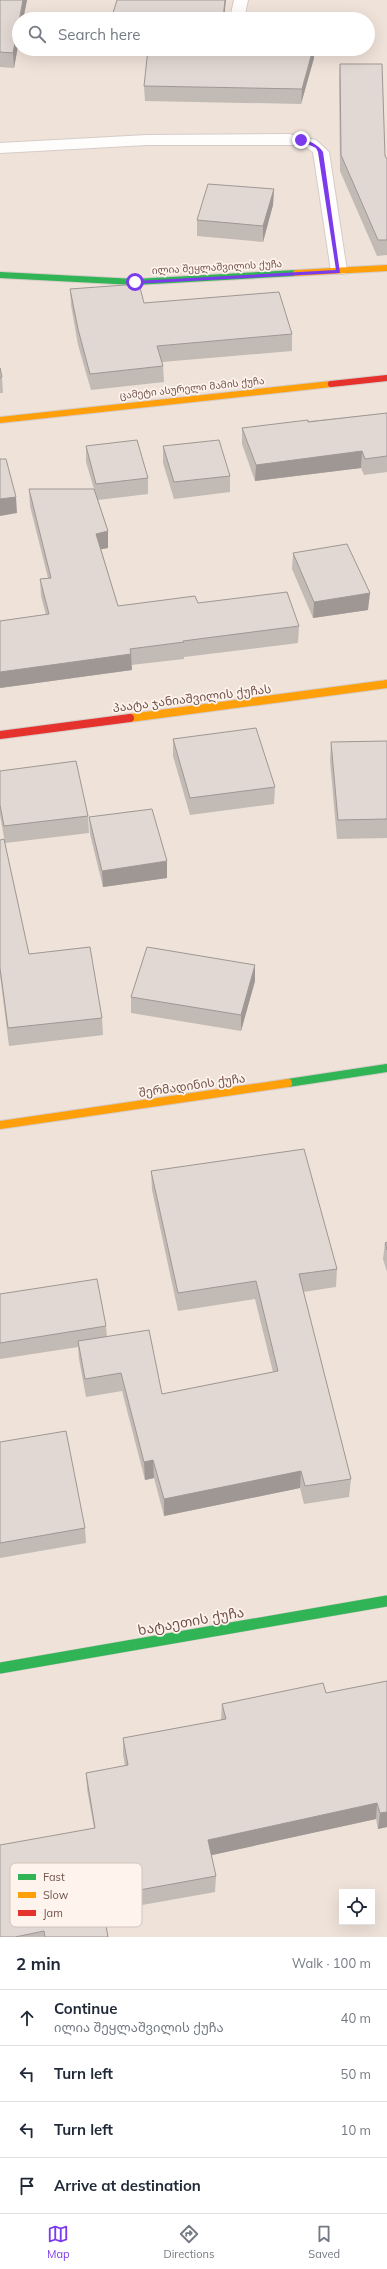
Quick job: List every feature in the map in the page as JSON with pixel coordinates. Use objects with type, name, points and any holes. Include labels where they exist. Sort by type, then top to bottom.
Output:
[{"type":"street","points":[[238,12],[241,0]]},
{"type":"street","points":[[0,148],[147,140],[289,139],[311,143],[318,147],[321,152],[338,272]]},
{"type":"street","name":"ილია შეყლაშვილის ქუჩა","points":[[0,275],[135,282],[338,272],[387,268]]},
{"type":"street","name":"ცამეტი ასურელი მამის ქუჩა","points":[[0,420],[387,378]]},
{"type":"street","name":"პაატა ჯანიაშვილის ქუჩას","points":[[0,735],[387,684]]},
{"type":"street","name":"შერმადინის ქუჩა","points":[[0,1125],[387,1068]]},
{"type":"street","name":"ხატაეთის ქუჩა","points":[[0,1668],[387,1601]]},
{"type":"shaded area","points":[[0,0],[387,0],[387,1937],[0,1937]]},
{"type":"building","points":[[0,0],[23,0],[21,12],[12,12],[12,53],[0,52]]},
{"type":"building","points":[[117,0],[225,0],[224,12],[113,12]]},
{"type":"building","points":[[147,56],[311,56],[302,89],[144,86]]},
{"type":"building","points":[[340,64],[382,64],[385,156],[387,159],[387,240],[378,240],[341,155]]},
{"type":"building","points":[[208,184],[274,189],[263,226],[197,220]]},
{"type":"building","points":[[139,284],[144,303],[279,292],[292,334],[157,346],[163,366],[90,374],[78,329],[70,289]]},
{"type":"building","points":[[387,413],[387,456],[365,459],[362,451],[256,465],[242,428],[308,420],[308,422]]},
{"type":"building","points":[[137,440],[148,478],[96,484],[86,446]]},
{"type":"building","points":[[219,440],[230,476],[174,482],[163,446]]},
{"type":"building","points":[[0,459],[6,459],[16,497],[0,499]]},
{"type":"building","points":[[29,489],[94,489],[108,531],[96,534],[118,606],[195,596],[198,603],[287,592],[299,626],[130,649],[131,654],[0,672],[0,621],[49,614],[40,579],[51,578]]},
{"type":"building","points":[[347,544],[370,593],[314,602],[293,553]]},
{"type":"building","points":[[256,728],[275,787],[190,798],[173,739]]},
{"type":"building","points":[[387,741],[387,819],[338,820],[331,742]]},
{"type":"building","points":[[76,761],[88,816],[4,826],[0,805],[0,771]]},
{"type":"building","points":[[152,809],[167,861],[102,871],[89,817]]},
{"type":"building","points":[[4,839],[29,954],[90,947],[102,1018],[8,1028],[0,968],[0,840]]},
{"type":"building","points":[[147,947],[255,965],[241,1015],[131,997]]},
{"type":"building","points":[[304,1149],[337,1269],[299,1274],[351,1479],[305,1486],[301,1471],[164,1499],[153,1460],[144,1462],[121,1373],[85,1379],[78,1341],[149,1330],[162,1394],[278,1371],[256,1281],[178,1293],[151,1171]]},
{"type":"building","points":[[97,1279],[106,1326],[0,1343],[0,1294]]},
{"type":"building","points":[[66,1431],[85,1528],[0,1543],[0,1442]]},
{"type":"building","points":[[387,1681],[387,1812],[380,1813],[377,1803],[208,1840],[216,1876],[142,1890],[142,1863],[10,1863],[10,1927],[106,1927],[108,1937],[45,1937],[44,1931],[15,1937],[0,1937],[0,1845],[95,1828],[86,1773],[128,1765],[123,1738],[226,1719],[222,1704],[323,1683],[326,1693]]},
{"type":"traffic: fast","points":[[0,275],[135,282],[296,273]]},
{"type":"traffic: fast","points":[[288,1083],[387,1068]]},
{"type":"traffic: fast","points":[[0,1668],[387,1601]]},
{"type":"traffic: slow","points":[[296,273],[387,268]]},
{"type":"traffic: slow","points":[[0,420],[331,384]]},
{"type":"traffic: slow","points":[[130,718],[387,684]]},
{"type":"traffic: slow","points":[[0,1125],[288,1083]]},
{"type":"traffic: jam","points":[[331,384],[387,378]]},
{"type":"traffic: jam","points":[[0,735],[130,718]]},
{"type":"route","points":[[135,282],[338,272],[321,152],[318,147],[301,140]]}]
